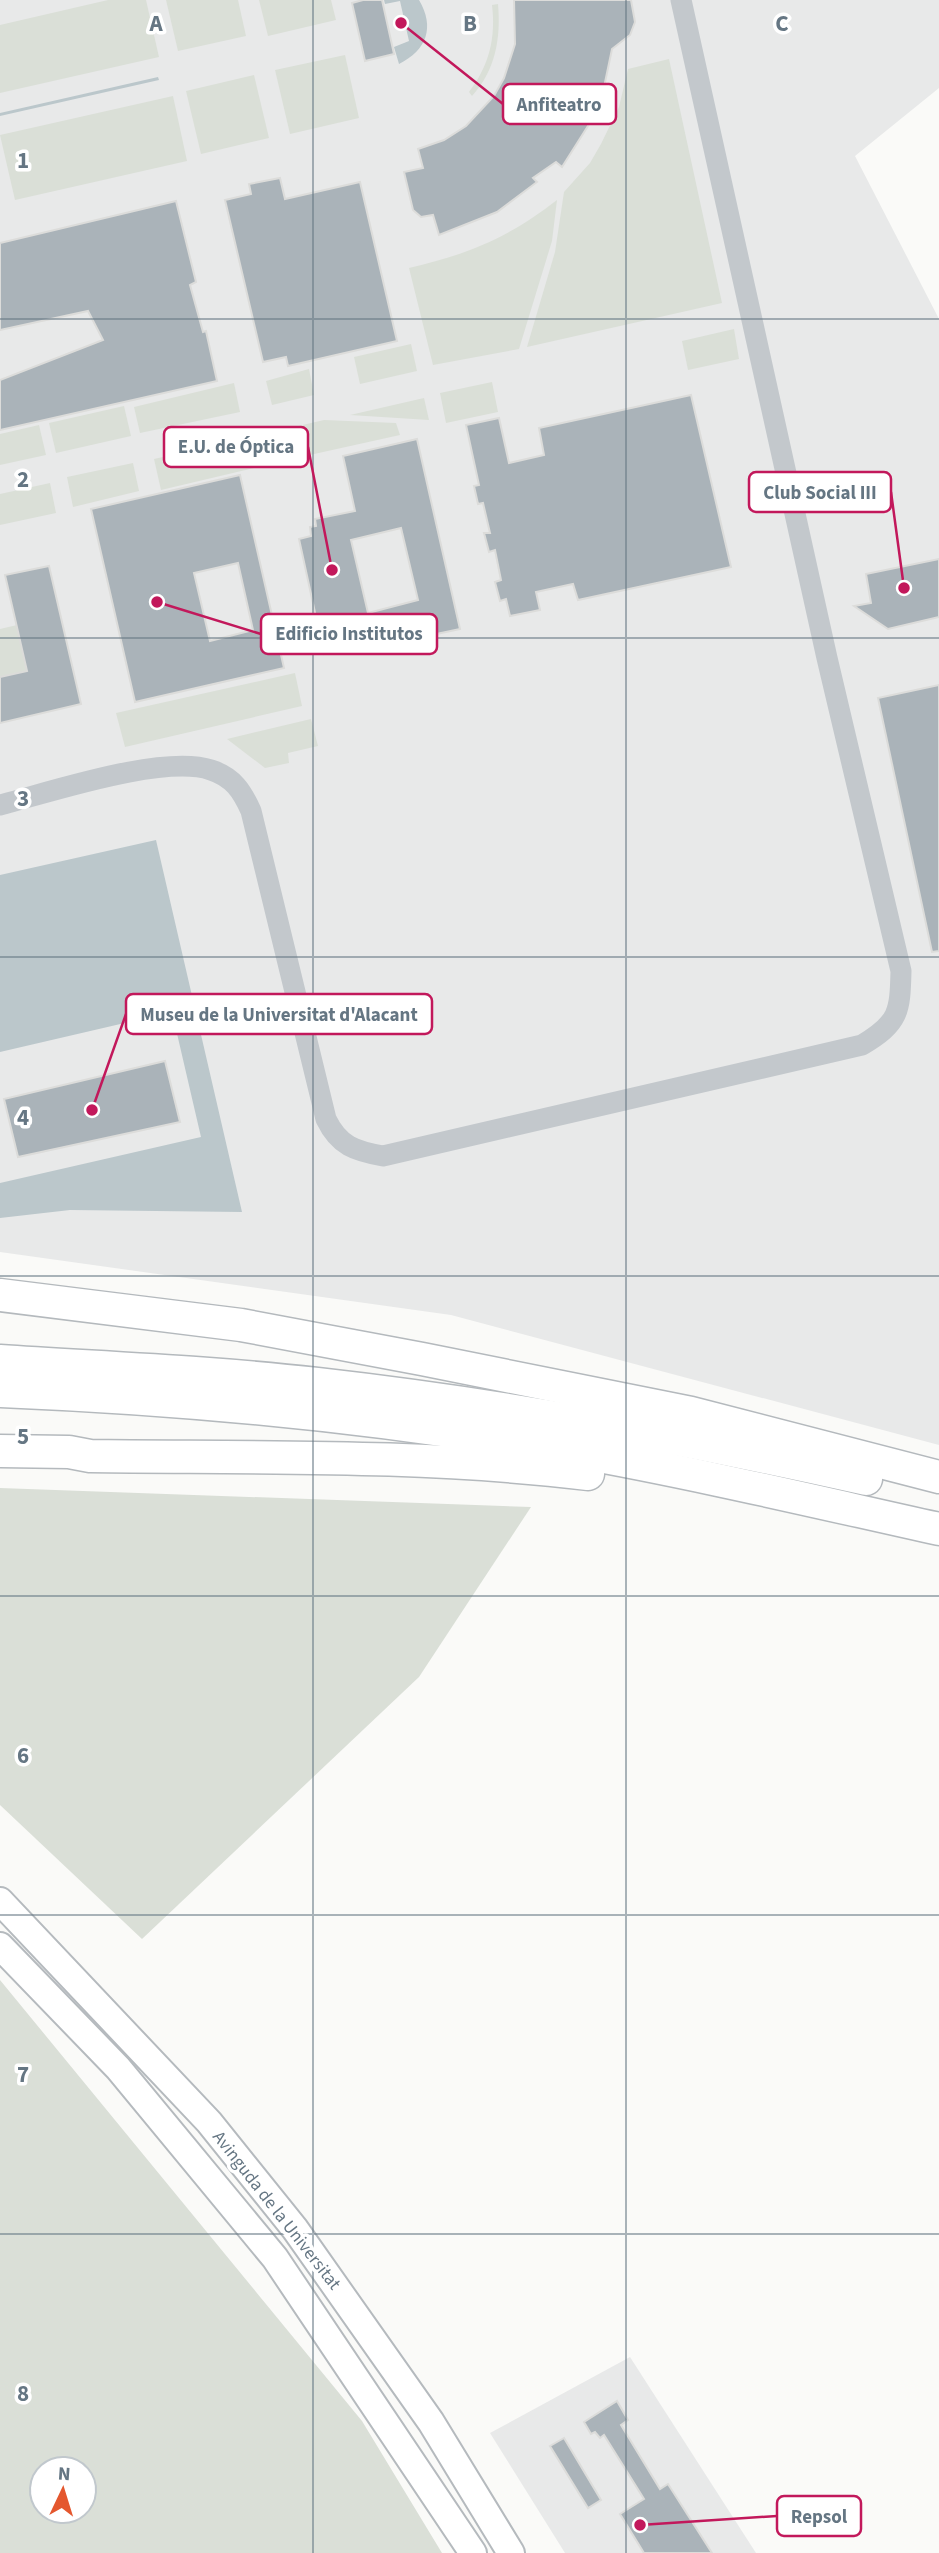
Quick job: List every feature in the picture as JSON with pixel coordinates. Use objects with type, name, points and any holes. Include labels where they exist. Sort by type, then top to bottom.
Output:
[{"type":"highway","points":[[0,1287],[39,1299]]},
{"type":"highway","points":[[0,1294],[242,1325],[476,1370],[691,1413],[939,1477]]},
{"type":"highway","points":[[0,1361],[222,1375],[420,1397],[595,1423],[939,1496]]},
{"type":"highway","points":[[0,1391],[241,1408],[455,1433],[572,1451],[722,1480],[939,1529]]},
{"type":"highway","points":[[0,1451],[90,1456],[359,1460],[537,1468],[647,1481],[722,1480]]},
{"type":"highway","points":[[0,1461],[69,1460],[90,1456]]},
{"type":"main road","name":"Avinguda de la Universitat","points":[[0,1901],[209,2122],[295,2229],[431,2422],[511,2553]]},
{"type":"main road","name":"Avinguda de la Universitat","points":[[0,1946],[118,2068],[275,2258],[473,2553]]},
{"type":"street","points":[[0,805],[176,765],[212,770],[241,790],[251,811],[290,959],[326,1119],[333,1134],[356,1152],[383,1156],[862,1045],[885,1031],[900,1010],[901,971],[827,658],[681,0]]},
{"type":"shaded area","points":[[0,0],[939,0],[939,88],[855,156],[939,319],[939,1445],[451,1315],[0,1252]]},
{"type":"shaded area","points":[[108,0],[146,0],[159,57],[0,93],[0,25]]},
{"type":"shaded area","points":[[166,0],[238,0],[246,36],[178,51]]},
{"type":"shaded area","points":[[259,0],[331,0],[336,20],[268,36]]},
{"type":"shaded area","points":[[384,0],[419,0],[427,19],[426,37],[422,45],[399,64],[394,47],[409,41],[400,1],[385,4]]},
{"type":"shaded area","points":[[498,4],[499,29],[492,64],[472,96],[469,92],[482,72],[490,51],[492,5]]},
{"type":"shaded area","points":[[345,55],[359,118],[290,134],[275,70]]},
{"type":"shaded area","points":[[669,59],[722,303],[527,347],[555,252],[564,192],[590,163],[601,144],[619,107],[628,69]]},
{"type":"shaded area","points":[[254,75],[269,138],[201,154],[186,91]]},
{"type":"shaded area","points":[[158,77],[159,80],[0,116],[0,113]]},
{"type":"shaded area","points":[[173,96],[187,161],[15,200],[0,135]]},
{"type":"shaded area","points":[[557,200],[552,241],[519,349],[433,365],[409,268],[451,257],[487,243],[522,225]]},
{"type":"shaded area","points":[[734,329],[739,359],[688,370],[682,341]]},
{"type":"shaded area","points":[[411,344],[417,371],[360,384],[354,357]]},
{"type":"shaded area","points":[[309,369],[314,395],[272,405],[266,381]]},
{"type":"shaded area","points":[[492,382],[498,412],[446,423],[440,393]]},
{"type":"shaded area","points":[[234,383],[240,412],[140,433],[134,407]]},
{"type":"shaded area","points":[[424,398],[429,420],[350,415]]},
{"type":"shaded area","points":[[124,406],[131,436],[56,453],[49,423]]},
{"type":"shaded area","points":[[324,420],[396,423],[400,435],[269,464],[264,434]]},
{"type":"shaded area","points":[[39,425],[46,455],[0,465],[0,434]]},
{"type":"shaded area","points":[[247,438],[254,468],[161,490],[154,459]]},
{"type":"shaded area","points":[[133,463],[139,491],[73,507],[67,477]]},
{"type":"shaded area","points":[[50,483],[56,513],[0,525],[0,494]]},
{"type":"shaded area","points":[[17,625],[27,671],[0,677],[0,629]]},
{"type":"shaded area","points":[[295,673],[302,706],[125,747],[116,713]]},
{"type":"shaded area","points":[[311,719],[318,746],[288,753],[289,763],[265,768],[227,739]]},
{"type":"shaded area","points":[[156,840],[242,1212],[70,1210],[0,1218],[0,1183],[201,1137],[172,1012],[0,1052],[0,875]]},
{"type":"shaded area","points":[[0,1488],[531,1507],[419,1677],[142,1939],[0,1805]]},
{"type":"shaded area","points":[[0,1980],[362,2421],[442,2553],[0,2553]]},
{"type":"shaded area","points":[[630,2357],[756,2553],[565,2553],[490,2433]]},
{"type":"building","points":[[382,0],[394,54],[365,61],[352,3]]},
{"type":"building","points":[[514,0],[631,0],[635,22],[630,35],[612,49],[603,92],[593,118],[562,167],[556,162],[533,178],[537,182],[497,212],[439,235],[433,215],[421,217],[413,210],[404,172],[423,168],[418,149],[444,140],[466,126],[494,96],[504,78],[515,44]]},
{"type":"building","points":[[280,178],[285,199],[360,182],[397,341],[288,366],[286,357],[263,362],[225,200],[251,194],[249,184]]},
{"type":"building","points":[[176,201],[196,282],[190,285],[203,332],[206,331],[217,381],[0,430],[0,380],[103,340],[88,311],[0,330],[0,243]]},
{"type":"building","points":[[691,395],[731,567],[578,600],[573,584],[536,592],[540,610],[510,616],[506,599],[500,601],[495,582],[501,580],[495,550],[489,552],[484,533],[490,533],[483,503],[478,504],[474,486],[479,485],[466,425],[499,418],[509,463],[544,455],[539,428]]},
{"type":"building","points":[[417,439],[460,629],[427,636],[426,631],[324,654],[299,539],[311,536],[310,527],[316,526],[315,519],[355,511],[343,456]],"holes":[[[401,528],[418,600],[368,613],[351,540]]]},
{"type":"building","points":[[240,475],[284,668],[135,702],[91,509]],"holes":[[[238,563],[253,630],[210,641],[194,573]]]},
{"type":"building","points":[[939,559],[939,617],[888,629],[854,606],[871,603],[866,574]]},
{"type":"building","points":[[49,566],[81,704],[0,723],[0,677],[27,671],[5,575]]},
{"type":"building","points":[[939,685],[939,951],[932,952],[878,698]]},
{"type":"building","points":[[165,1061],[180,1122],[18,1157],[4,1099]]},
{"type":"building","points":[[617,2401],[628,2420],[621,2425],[660,2489],[668,2484],[712,2553],[644,2553],[620,2514],[644,2499],[604,2435],[600,2438],[595,2432],[591,2434],[584,2422]]},
{"type":"building","points":[[564,2438],[601,2500],[588,2508],[550,2446]]},
{"type":"place","name":"Anfiteatro","points":[[401,23]]},
{"type":"place","name":"E.U. de Óptica","points":[[332,570]]},
{"type":"place","name":"Club Social III","points":[[904,588]]},
{"type":"place","name":"Edificio Institutos","points":[[157,602]]},
{"type":"place","name":"Museu de la Universitat d'Alacant","points":[[92,1110]]},
{"type":"place","name":"Repsol","points":[[640,2525]]}]
